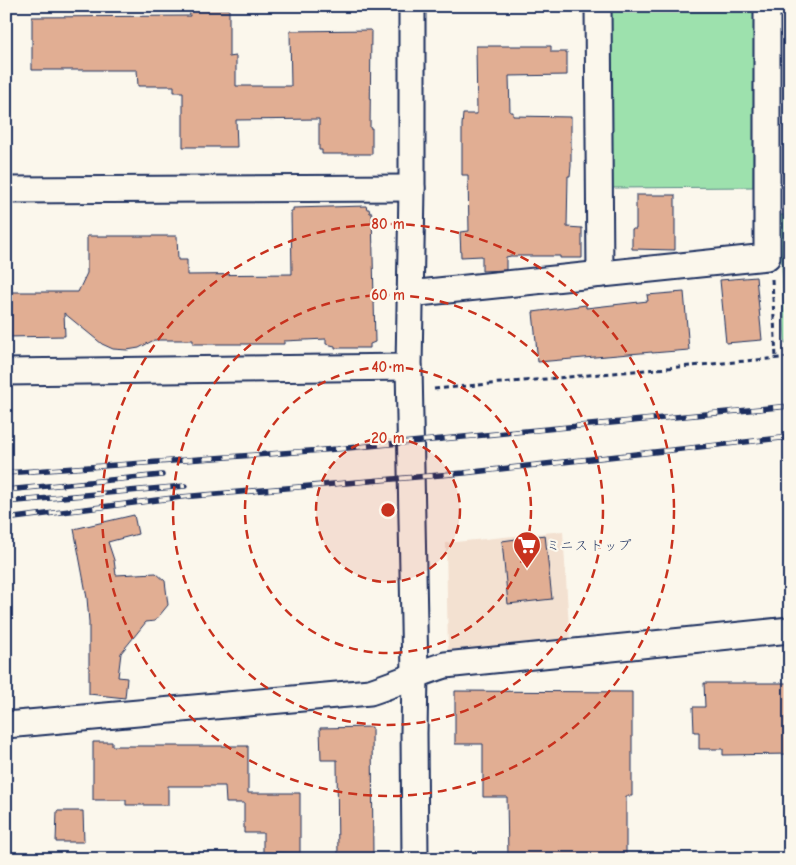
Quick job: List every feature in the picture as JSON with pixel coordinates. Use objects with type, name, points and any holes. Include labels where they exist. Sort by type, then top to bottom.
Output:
[{"type":"street","points":[[412,6],[412,188],[409,367],[415,674],[415,859]]},
{"type":"street","points":[[598,6],[600,274]]},
{"type":"street","points":[[409,294],[767,257],[767,6]]},
{"type":"street","points":[[6,190],[412,188]]},
{"type":"street","points":[[6,372],[409,367]]},
{"type":"street","points":[[6,725],[370,692],[415,674],[445,665],[790,630]]},
{"type":"path","points":[[767,257],[772,272],[776,358]]},
{"type":"path","points":[[435,389],[790,357]]},
{"type":"shaded area","points":[[563,531],[570,643],[448,653],[446,543]]},
{"type":"green space","points":[[611,11],[754,11],[753,187],[612,188]]},
{"type":"green space","points":[[780,215],[790,215],[790,342],[785,343]]},
{"type":"building","points":[[189,9],[229,9],[229,57],[236,56],[236,86],[291,86],[290,31],[371,30],[370,128],[372,128],[372,154],[322,154],[322,150],[319,150],[319,119],[236,120],[237,147],[183,147],[183,92],[174,92],[174,86],[138,86],[137,70],[32,70],[32,17],[190,16]]},
{"type":"building","points":[[476,46],[551,46],[551,52],[567,52],[567,75],[509,76],[510,112],[513,112],[513,116],[571,117],[571,166],[570,176],[568,176],[567,227],[582,228],[582,258],[511,256],[506,257],[506,270],[482,271],[482,256],[461,257],[460,232],[469,231],[468,175],[462,175],[462,125],[463,114],[477,114]]},
{"type":"building","points":[[636,195],[675,195],[675,250],[632,249],[632,229],[636,229]]},
{"type":"building","points":[[366,206],[370,213],[372,213],[375,342],[370,344],[370,348],[335,348],[335,346],[326,344],[326,339],[284,341],[284,344],[193,344],[193,340],[154,340],[139,348],[127,350],[113,349],[102,344],[64,313],[65,336],[6,337],[6,315],[8,315],[8,295],[10,295],[10,292],[78,292],[87,273],[87,236],[177,236],[178,260],[187,260],[187,275],[292,274],[291,211],[293,211],[293,208]]},
{"type":"building","points":[[756,277],[762,340],[726,343],[720,280]]},
{"type":"building","points":[[684,292],[689,350],[538,362],[533,312],[586,305],[586,308],[648,301],[647,295]]},
{"type":"building","points":[[134,515],[138,534],[108,542],[114,560],[116,575],[156,573],[165,581],[168,605],[155,621],[146,622],[121,653],[118,677],[127,678],[125,698],[89,694],[87,598],[74,529]]},
{"type":"building","points":[[545,535],[552,599],[508,604],[502,541]]},
{"type":"building","points":[[704,683],[790,683],[790,754],[723,755],[723,749],[699,749],[699,732],[694,732],[693,707],[705,707]]},
{"type":"building","points":[[455,691],[632,692],[632,796],[626,796],[626,857],[532,857],[532,859],[508,859],[507,797],[483,797],[483,744],[455,744]]},
{"type":"building","points":[[372,727],[373,859],[338,859],[337,760],[321,760],[320,728]]},
{"type":"building","points":[[93,742],[112,742],[112,746],[248,746],[248,793],[300,793],[300,853],[263,852],[263,833],[244,833],[244,803],[226,803],[225,786],[168,786],[168,805],[126,805],[126,800],[93,800]]},
{"type":"building","points":[[57,811],[83,811],[84,842],[56,842]]},
{"type":"railway","points":[[6,473],[337,449],[790,406]]},
{"type":"railway","points":[[6,519],[181,497],[464,473],[790,437]]},
{"type":"railway","points":[[6,490],[162,475]]},
{"type":"railway","points":[[6,502],[185,486]]},
{"type":"place","name":"ミニストップ","points":[[527,569]]}]
